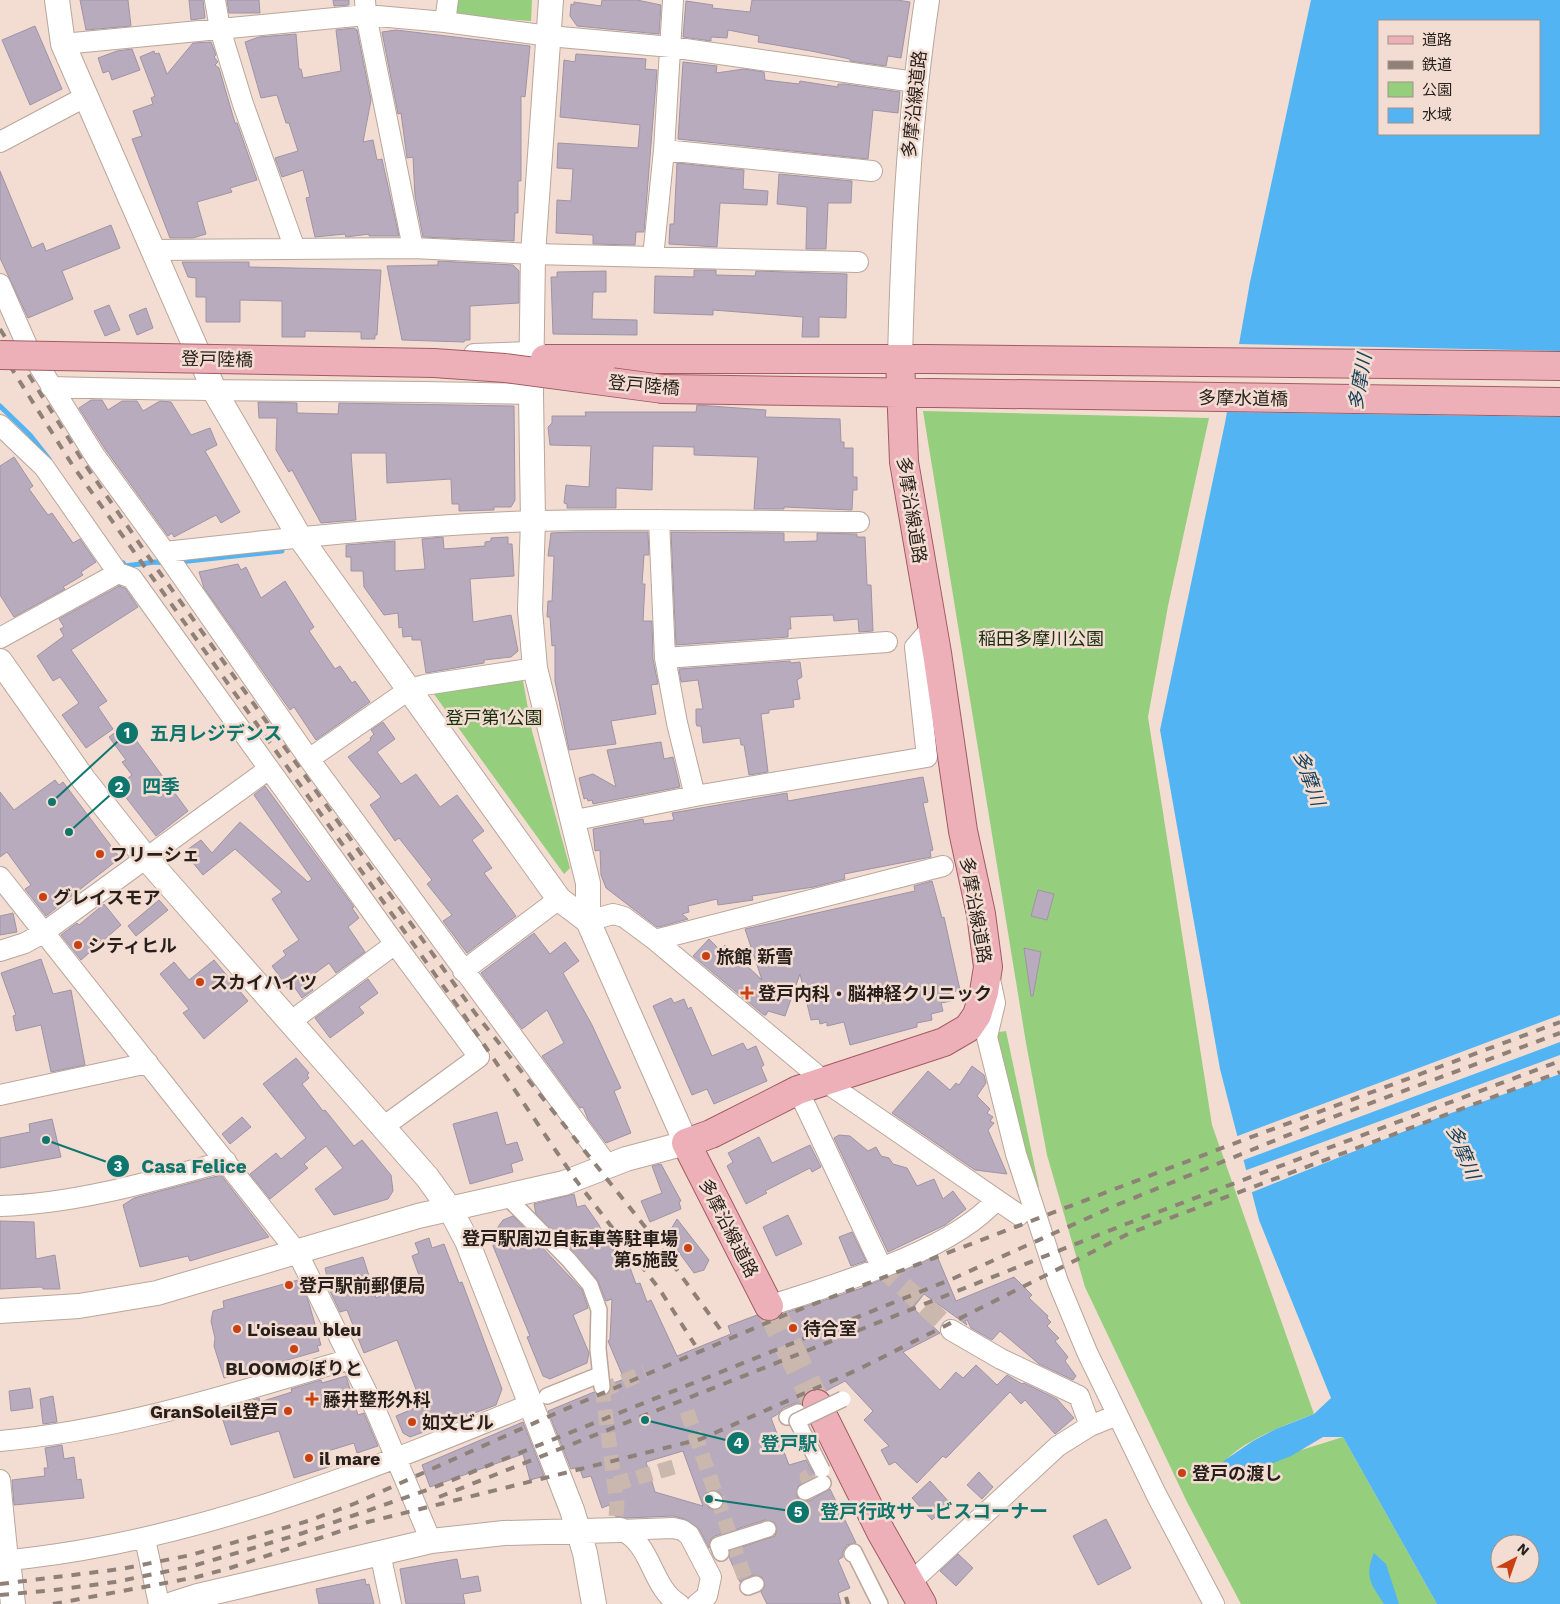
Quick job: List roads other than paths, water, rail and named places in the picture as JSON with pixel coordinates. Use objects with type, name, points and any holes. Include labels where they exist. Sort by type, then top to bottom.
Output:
[{"type":"main road","name":"登戸陸橋","points":[[0,355],[434,362],[499,359],[900,359]]},
{"type":"main road","name":"多摩水道橋","points":[[900,359],[1560,366]]},
{"type":"main road","name":"多摩沿線道路","points":[[769,1306],[686,1143],[711,1134],[798,1090],[925,1050],[962,1032],[972,1023],[981,1009],[988,967],[981,914],[963,831],[932,624],[904,462],[913,393],[900,359]]},
{"type":"main road","name":"登戸陸橋","points":[[434,362],[505,368],[663,389],[913,393]]},
{"type":"main road","name":"多摩水道橋","points":[[913,393],[1560,402]]},
{"type":"main road","points":[[811,1408],[916,1594]]},
{"type":"street","points":[[57,0],[63,44],[84,97],[215,392],[299,536],[560,899],[588,921]]},
{"type":"street","points":[[215,0],[220,29],[243,104],[295,249]]},
{"type":"street","points":[[445,22],[448,0]]},
{"type":"street","points":[[0,1311],[79,1306],[157,1293],[418,1216],[564,1183],[608,1166],[686,1143],[588,921],[588,882],[571,821],[535,668],[530,610],[534,521],[531,394],[533,254],[551,0]]},
{"type":"street","points":[[653,257],[664,150],[673,0]]},
{"type":"street","name":"多摩沿線道路","points":[[900,359],[907,174],[915,82],[927,0]]},
{"type":"street","points":[[63,44],[220,29],[365,7],[445,22],[549,36],[671,47],[915,82]]},
{"type":"street","points":[[365,7],[413,248]]},
{"type":"street","points":[[0,142],[84,97]]},
{"type":"street","points":[[664,150],[872,171]]},
{"type":"street","points":[[152,250],[413,248],[533,254],[858,262]]},
{"type":"street","points":[[0,284],[29,350],[95,456],[170,559],[309,759],[608,1166]]},
{"type":"street","points":[[29,350],[200,355],[440,355],[531,352]]},
{"type":"street","points":[[51,387],[215,392],[378,391],[531,394]]},
{"type":"street","points":[[0,425],[44,467],[118,573],[132,578],[395,944],[480,1057],[383,1127]]},
{"type":"street","points":[[659,520],[665,658],[677,723],[695,796]]},
{"type":"street","points":[[170,559],[299,536],[534,521],[858,522]]},
{"type":"street","points":[[0,638],[118,573]]},
{"type":"street","points":[[571,821],[695,796],[927,757],[915,647],[929,631],[932,624]]},
{"type":"street","points":[[665,658],[887,642]]},
{"type":"street","points":[[0,661],[84,780],[146,858],[427,1177],[450,1209],[467,1241],[539,1400],[579,1531],[594,1604]]},
{"type":"street","points":[[309,759],[410,689],[424,685],[535,668]]},
{"type":"street","points":[[0,951],[25,943],[43,933],[269,769]]},
{"type":"street","points":[[655,940],[943,866]]},
{"type":"street","points":[[0,877],[297,1252],[397,1459],[431,1541]]},
{"type":"street","points":[[463,971],[560,899]]},
{"type":"street","points":[[588,921],[613,914],[624,917],[655,940],[824,1081],[1019,1215]]},
{"type":"street","points":[[290,1022],[395,944]]},
{"type":"street","points":[[988,967],[995,1003],[987,1037],[1016,1154],[1058,1282],[1087,1352],[1214,1604]]},
{"type":"street","points":[[0,1095],[148,1063]]},
{"type":"street","points":[[798,1090],[881,1266]]},
{"type":"street","points":[[0,1206],[66,1198],[134,1186],[226,1161]]},
{"type":"street","points":[[4,1560],[104,1548],[231,1516],[397,1459],[539,1400],[600,1381],[599,1310],[590,1285],[569,1260],[506,1196]]},
{"type":"street","points":[[769,1306],[881,1266],[943,1241],[986,1211],[996,1200]]},
{"type":"street","points":[[952,1330],[1000,1359],[1079,1396],[1090,1426]]},
{"type":"street","points":[[0,1441],[50,1437],[94,1428],[200,1403],[350,1359]]},
{"type":"street","points":[[804,1492],[822,1477],[797,1421],[811,1408]]},
{"type":"street","points":[[916,1594],[1058,1446],[1090,1426],[1118,1415]]},
{"type":"street","points":[[0,1480],[4,1560],[12,1604]]},
{"type":"street","points":[[617,1522],[633,1536],[662,1588],[680,1604]]},
{"type":"street","points":[[173,1604],[198,1596],[431,1541],[494,1534],[579,1531],[617,1522],[673,1528],[689,1535],[711,1577],[707,1596],[697,1604]]},
{"type":"street","points":[[721,1553],[718,1545],[768,1528]]},
{"type":"street","points":[[145,1539],[159,1604]]},
{"type":"street","points":[[852,1554],[854,1552],[880,1604]]},
{"type":"street","points":[[380,1553],[391,1604]]},
{"type":"water","name":"多摩川","points":[[1311,0],[1560,0],[1560,1604],[1437,1604],[1343,1437],[1323,1437],[1291,1456],[1260,1468],[1215,1480],[1212,1473],[1225,1460],[1253,1441],[1276,1429],[1314,1414],[1331,1398],[1259,1220],[1220,1069],[1160,730],[1225,423],[1250,282]]},
{"type":"water","points":[[1374,1553],[1386,1564],[1399,1604],[1384,1604],[1372,1585],[1369,1574]]},
{"type":"waterway","points":[[0,406],[30,435],[49,459]]},
{"type":"waterway","points":[[179,562],[282,551]]},
{"type":"waterway","points":[[123,563],[125,566],[155,562],[166,563]]},
{"type":"tunnel","points":[[881,1266],[951,1330]]},
{"type":"tunnel","points":[[769,1306],[817,1404]]},
{"type":"tunnel","points":[[602,1391],[645,1372]]},
{"type":"tunnel","points":[[602,1387],[617,1504],[616,1517]]},
{"type":"tunnel","points":[[687,1411],[748,1587]]},
{"type":"tunnel","points":[[615,1484],[677,1466]]},
{"type":"tunnel","points":[[812,1489],[807,1477],[822,1470]]},
{"type":"railway","points":[[0,329],[82,460],[150,559],[475,1013],[650,1233],[720,1329]]},
{"type":"railway","points":[[0,350],[73,466],[466,1018],[575,1179],[660,1290],[695,1345]]},
{"type":"railway","points":[[0,1584],[121,1569],[191,1555],[308,1521],[356,1503],[561,1411],[785,1315],[1230,1145],[1560,1022]]},
{"type":"railway","points":[[0,1595],[115,1582],[193,1566],[303,1533],[430,1489],[952,1279],[1119,1204],[1325,1120],[1560,1033]]},
{"type":"railway","points":[[439,1497],[1126,1224],[1560,1061]]},
{"type":"railway","points":[[53,1604],[197,1577],[230,1568],[368,1522],[701,1439],[857,1370],[1130,1233],[1560,1072]]},
{"type":"railway","points":[[846,1597],[848,1604]]},
{"type":"place","name":"五月レジデンス","points":[[52,802]]},
{"type":"place","name":"四季","points":[[69,832]]},
{"type":"place","name":"フリーシェ","points":[[100,854]]},
{"type":"place","name":"グレイスモア","points":[[43,897]]},
{"type":"place","name":"シティヒル","points":[[78,945]]},
{"type":"place","name":"旅館 新雪","points":[[706,956]]},
{"type":"place","name":"スカイハイツ","points":[[200,982]]},
{"type":"place","name":"登戸内科・脳神経クリニック","points":[[747,993]]},
{"type":"place","name":"Casa Felice","points":[[46,1140]]},
{"type":"place","name":"登戸駅周辺自転車等駐車場 第5施設","points":[[688,1248]]},
{"type":"place","name":"登戸駅前郵便局","points":[[289,1285]]},
{"type":"place","name":"待合室","points":[[793,1328]]},
{"type":"place","name":"L'oiseau bleu","points":[[237,1329]]},
{"type":"place","name":"BLOOMのぼりと","points":[[294,1349]]},
{"type":"place","name":"藤井整形外科","points":[[312,1399]]},
{"type":"place","name":"GranSoleil登戸","points":[[288,1411]]},
{"type":"place","name":"登戸駅","points":[[645,1420]]},
{"type":"place","name":"如文ビル","points":[[412,1422]]},
{"type":"place","name":"il mare","points":[[309,1458]]},
{"type":"place","name":"登戸の渡し","points":[[1182,1473]]},
{"type":"place","name":"登戸行政サービスコーナー","points":[[709,1499]]},
{"type":"park label","name":"稲田多摩川公園","points":[[1041,638]]},
{"type":"park label","name":"登戸第1公園","points":[[494,717]]}]
